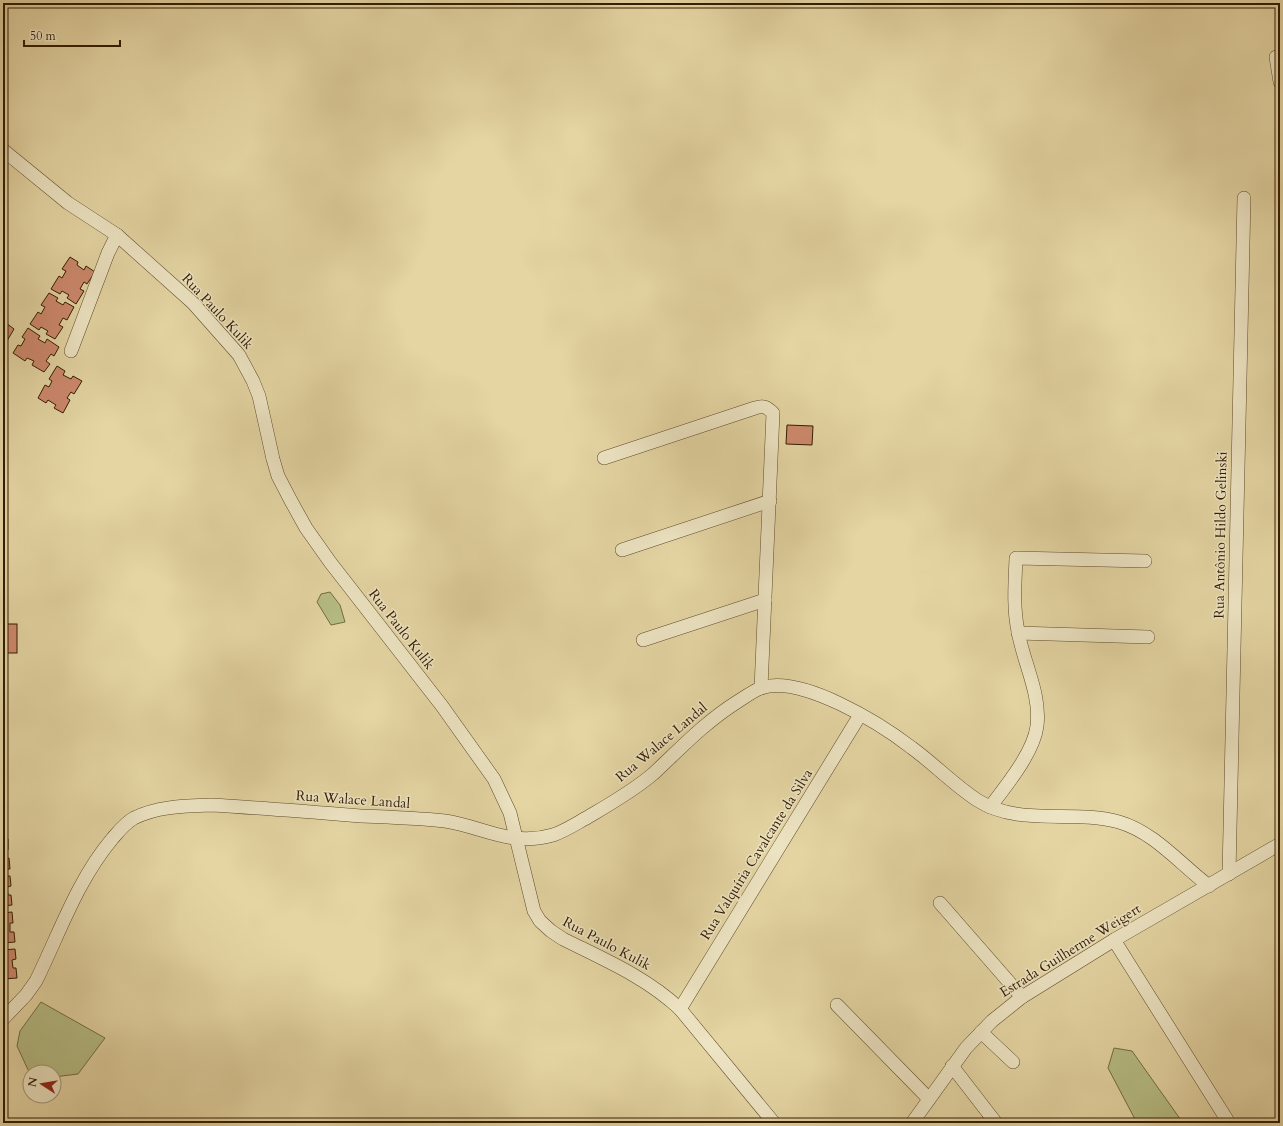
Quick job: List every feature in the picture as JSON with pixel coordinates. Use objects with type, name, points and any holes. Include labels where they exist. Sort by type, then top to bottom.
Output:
[{"type":"street","points":[[1278,58],[1280,82]]},
{"type":"street","name":"Rua Paulo Kulik","points":[[3,150],[68,203],[117,235],[193,303],[239,355],[259,396],[272,459],[278,476],[306,528],[333,567],[442,706],[483,762],[504,796],[517,840],[531,901],[540,921],[551,931],[563,938],[639,977],[680,1008],[774,1123]]},
{"type":"street","name":"Rua Antônio Hildo Gelinski","points":[[1229,874],[1244,198]]},
{"type":"street","points":[[71,351],[108,253],[117,235]]},
{"type":"street","points":[[604,458],[761,406],[768,408],[773,413],[774,420],[761,688]]},
{"type":"street","points":[[622,550],[770,501]]},
{"type":"street","points":[[990,807],[1010,780],[1027,753],[1037,727],[1037,701],[1018,633],[1014,608],[1016,558],[1145,561]]},
{"type":"street","points":[[643,640],[765,600]]},
{"type":"street","points":[[1018,633],[1148,636]]},
{"type":"street","name":"Rua Walace Landal","points":[[3,1019],[26,995],[36,980],[80,886],[102,852],[123,826],[134,818],[154,811],[178,806],[211,806],[444,821],[517,840],[554,834],[611,803],[651,775],[705,725],[731,706],[761,688],[788,685],[804,689],[860,715],[911,747],[966,792],[990,807],[1014,814],[1089,817],[1121,823],[1148,835],[1209,886]]},
{"type":"street","name":"Rua Valquíria Cavalcante da Silva","points":[[680,1008],[860,715]]},
{"type":"street","name":"Estrada Guilherme Weigert","points":[[912,1123],[952,1066],[981,1032],[1022,997],[1114,940],[1280,844]]},
{"type":"street","points":[[940,903],[1022,997]]},
{"type":"street","points":[[1114,940],[1229,1123]]},
{"type":"street","points":[[837,1005],[929,1099]]},
{"type":"street","points":[[981,1032],[1013,1062]]},
{"type":"street","points":[[952,1066],[996,1123]]},
{"type":"green space","points":[[330,592],[340,605],[345,622],[331,625],[317,602],[321,594]]},
{"type":"green space","points":[[41,1002],[105,1038],[78,1074],[62,1076],[62,1064],[25,1064],[17,1046],[20,1031]]},
{"type":"green space","points":[[1114,1048],[1132,1051],[1183,1123],[1137,1123],[1108,1068]]},
{"type":"building","points":[[70,257],[78,262],[77,265],[84,270],[86,266],[95,272],[87,284],[84,282],[80,289],[84,291],[76,304],[67,298],[69,295],[62,291],[60,294],[51,289],[59,276],[62,278],[66,271],[62,269]]},
{"type":"building","points":[[49,293],[58,298],[56,301],[63,305],[65,302],[74,307],[67,320],[63,318],[59,325],[63,327],[55,339],[46,334],[48,331],[41,327],[39,330],[30,324],[38,312],[41,314],[45,307],[41,305]]},
{"type":"building","points":[[6,323],[14,329],[7,341],[3,340],[3,326]]},
{"type":"building","points":[[28,328],[40,336],[38,339],[45,343],[47,339],[59,347],[54,356],[51,354],[46,361],[50,364],[44,372],[32,365],[34,361],[27,358],[25,361],[13,353],[18,345],[21,346],[25,339],[22,337]]},
{"type":"building","points":[[57,366],[65,371],[63,375],[71,379],[73,376],[82,381],[74,394],[71,392],[67,398],[70,400],[63,413],[54,408],[56,405],[48,400],[46,403],[38,398],[45,385],[49,387],[52,381],[49,379]]},
{"type":"building","points":[[787,425],[813,426],[812,445],[786,444]]},
{"type":"building","points":[[3,624],[17,624],[17,653],[3,653]]},
{"type":"building","points":[[8,839],[8,850],[5,850],[5,859],[9,858],[10,869],[3,869],[3,840]]},
{"type":"building","points":[[3,876],[10,876],[11,886],[7,887],[8,895],[11,895],[12,905],[3,906]]},
{"type":"building","points":[[12,912],[13,923],[10,923],[10,932],[14,932],[15,942],[3,943],[3,913]]},
{"type":"building","points":[[15,949],[16,959],[12,960],[13,968],[16,968],[17,978],[3,979],[3,950]]}]
